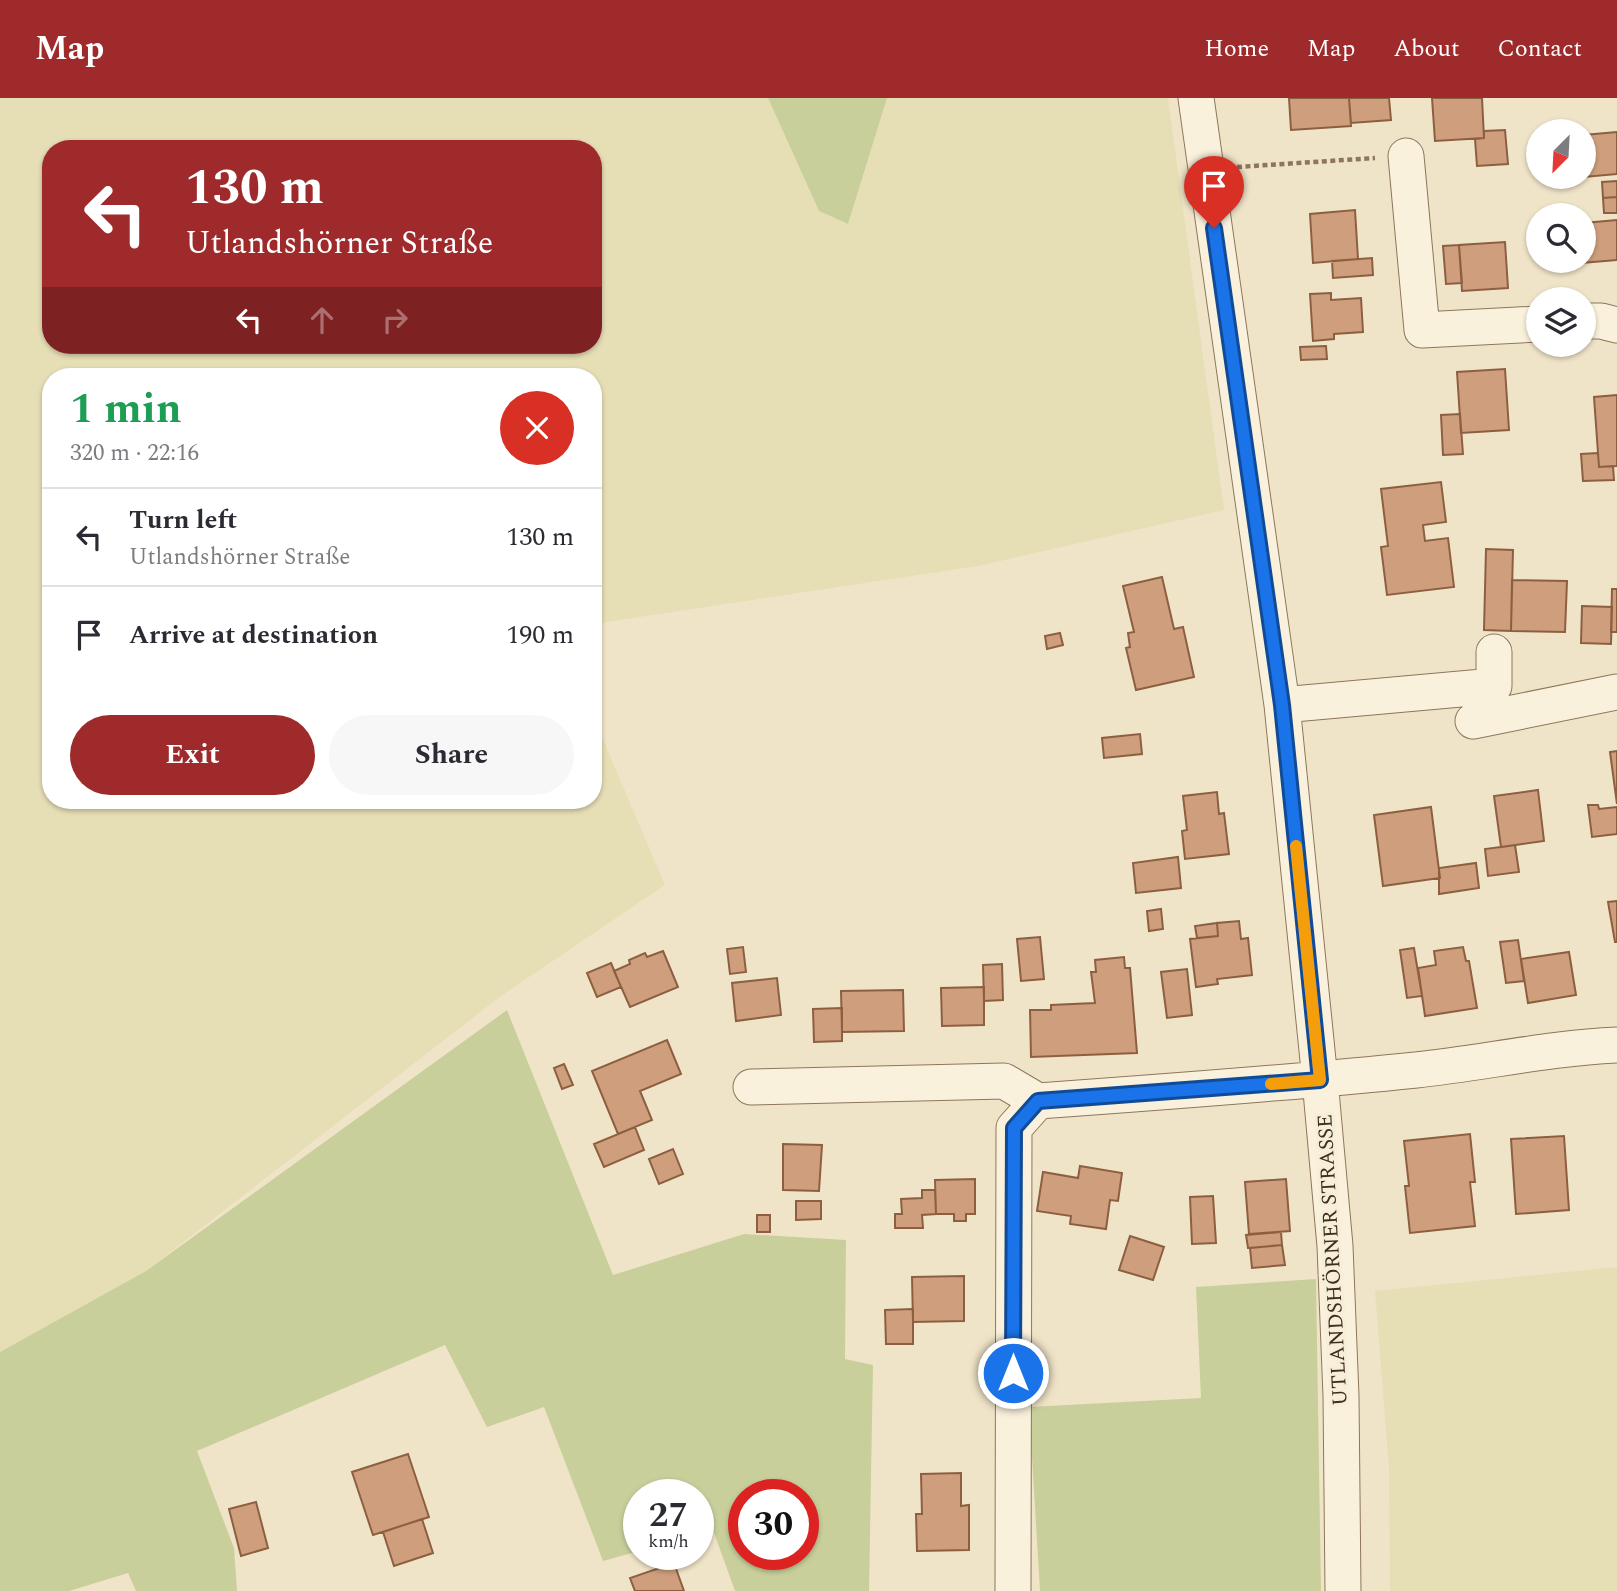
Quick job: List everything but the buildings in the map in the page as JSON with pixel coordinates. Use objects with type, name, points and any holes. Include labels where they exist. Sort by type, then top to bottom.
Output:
[{"type":"street","name":"UTLANDSHÖRNER STRASSE","points":[[1196,98],[1282,705],[1320,1080],[1335,1246],[1341,1396],[1343,1591]]},
{"type":"street","points":[[1406,156],[1422,330],[1526,325]]},
{"type":"street","points":[[1596,321],[1617,325]]},
{"type":"street","points":[[1282,705],[1494,687],[1494,652]]},
{"type":"street","points":[[1473,721],[1617,692]]},
{"type":"street","points":[[751,1087],[1004,1081],[1038,1101],[1320,1080],[1419,1070],[1587,1046],[1617,1045]]},
{"type":"street","points":[[1013,1591],[1014,1128],[1038,1101]]},
{"type":"path","points":[[1205,173],[1230,168],[1406,156]]},
{"type":"shaded area","points":[[0,98],[768,98],[819,211],[848,224],[887,98],[1168,98],[1224,510],[978,566],[602,623],[602,368],[42,368],[42,809],[602,809],[602,737],[665,885],[501,996],[146,1271],[0,1352]]},
{"type":"shaded area","points":[[1617,1267],[1617,1591],[1390,1591],[1389,1468],[1375,1291]]},
{"type":"green space","points":[[768,98],[887,98],[848,224],[819,211]]},
{"type":"green space","points":[[507,1010],[613,1275],[744,1234],[846,1240],[845,1359],[873,1365],[869,1591],[735,1591],[714,1533],[714,1479],[623,1479],[623,1555],[603,1561],[544,1407],[487,1427],[445,1345],[197,1451],[234,1548],[237,1591],[136,1591],[128,1573],[69,1591],[0,1591],[0,1352],[146,1271]]},
{"type":"green space","points":[[1316,1279],[1321,1591],[1040,1591],[1029,1407],[1201,1398],[1196,1287]]},
{"type":"slow traffic","points":[[1271,1084],[1320,1080],[1296,846]]},
{"type":"route","points":[[1013,1373],[1014,1128],[1038,1101],[1320,1080],[1282,705],[1214,228]]}]
